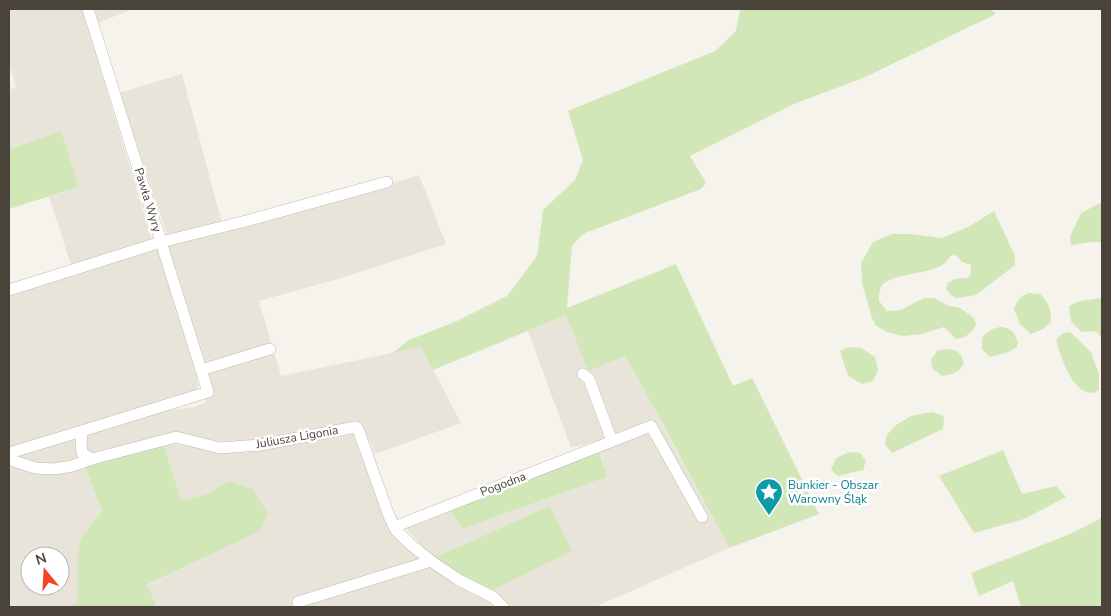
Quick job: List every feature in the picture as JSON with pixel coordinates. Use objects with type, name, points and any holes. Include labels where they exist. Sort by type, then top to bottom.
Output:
[{"type":"street","name":"Pawła Wyry","points":[[82,432],[208,392],[88,9]]},
{"type":"street","points":[[9,290],[161,242],[246,221],[387,182]]},
{"type":"street","points":[[201,370],[270,349]]},
{"type":"street","points":[[583,374],[590,379],[612,442]]},
{"type":"street","name":"Pogodna","points":[[394,526],[651,426],[702,517]]},
{"type":"street","name":"Juliusza Ligonia","points":[[92,459],[176,437],[220,448],[260,445],[356,427],[394,526],[410,544],[431,561],[458,580],[493,597],[503,607]]},
{"type":"street","points":[[10,457],[82,432],[82,453],[92,459]]},
{"type":"street","points":[[10,457],[35,468],[54,469],[72,466],[92,459]]},
{"type":"street","points":[[298,602],[431,561]]},
{"type":"shaded area","points":[[9,9],[134,9],[97,23],[98,62],[152,240],[167,234],[119,93],[182,74],[222,223],[315,207],[419,175],[446,244],[341,278],[259,301],[281,376],[421,347],[461,423],[375,454],[365,430],[356,421],[237,444],[174,434],[88,456],[84,452],[85,435],[159,411],[195,407],[204,403],[210,392],[197,371],[198,390],[9,448],[9,294],[71,265],[49,197],[79,187],[61,132],[9,150],[9,90],[16,87],[9,61]]},
{"type":"shaded area","points":[[566,315],[588,370],[624,355],[729,548],[595,607],[512,607],[490,591],[463,545],[434,557],[399,520],[446,500],[462,529],[607,477],[597,441],[571,448],[528,331]]},
{"type":"shaded area","points":[[352,430],[392,534],[497,607],[157,607],[147,586],[201,559],[163,443],[237,452]]},
{"type":"shaded area","points":[[74,440],[102,511],[81,538],[78,553],[78,602],[69,607],[9,607],[9,452]]},
{"type":"green space","points":[[740,9],[991,9],[996,14],[863,78],[794,104],[690,156],[706,183],[701,189],[585,233],[572,245],[567,308],[676,264],[733,386],[752,378],[819,514],[729,548],[625,356],[588,371],[566,315],[433,370],[421,347],[393,353],[409,340],[455,322],[507,296],[537,256],[543,210],[575,180],[583,160],[568,111],[715,51],[736,31]]},
{"type":"green space","points":[[61,131],[79,187],[9,209],[9,150]]},
{"type":"green space","points":[[1102,202],[1102,242],[1071,245],[1070,237],[1081,213]]},
{"type":"green space","points":[[994,211],[1015,256],[1015,265],[976,295],[957,298],[946,289],[948,283],[955,279],[968,278],[971,273],[971,265],[962,262],[957,256],[952,255],[944,264],[937,268],[890,280],[880,289],[879,301],[887,311],[901,310],[924,298],[934,298],[947,305],[960,308],[974,318],[976,324],[974,329],[965,337],[956,339],[944,327],[922,334],[903,336],[887,332],[876,326],[862,283],[861,263],[873,242],[892,234],[942,238],[968,227]]},
{"type":"green space","points":[[1029,293],[1040,294],[1049,307],[1051,317],[1051,322],[1043,329],[1031,334],[1020,324],[1014,309],[1019,299]]},
{"type":"green space","points":[[1102,298],[1102,338],[1096,331],[1081,332],[1071,321],[1069,306],[1079,301]]},
{"type":"green space","points":[[1001,327],[1008,328],[1012,332],[1018,342],[1017,347],[1008,352],[990,357],[982,349],[982,338],[990,330]]},
{"type":"green space","points":[[1070,332],[1091,352],[1099,374],[1099,390],[1094,393],[1089,393],[1077,386],[1063,360],[1056,340],[1062,334]]},
{"type":"green space","points":[[849,347],[861,348],[875,357],[878,370],[873,381],[862,384],[848,376],[840,351]]},
{"type":"green space","points":[[945,349],[958,352],[964,363],[958,371],[942,376],[932,368],[931,360],[937,351]]},
{"type":"green space","points":[[932,412],[944,416],[943,429],[892,453],[885,444],[887,435],[896,425],[911,416]]},
{"type":"green space","points":[[163,443],[182,501],[208,494],[229,481],[252,489],[268,513],[261,530],[147,585],[157,607],[69,607],[78,601],[78,553],[81,538],[102,511],[84,465]]},
{"type":"green space","points":[[1003,450],[1022,494],[1056,486],[1066,497],[1024,519],[974,533],[939,476]]},
{"type":"green space","points":[[599,451],[607,477],[462,529],[450,508]]},
{"type":"green space","points":[[849,452],[860,453],[866,461],[863,470],[838,476],[831,470],[836,458]]},
{"type":"green space","points":[[550,506],[572,551],[490,591],[461,578],[434,557],[463,545]]},
{"type":"green space","points":[[1102,518],[1102,607],[1021,607],[1013,581],[979,596],[971,573],[1070,534]]},
{"type":"place","name":"Bunkier - Obszar Warowny Śląk","points":[[769,516]]}]
